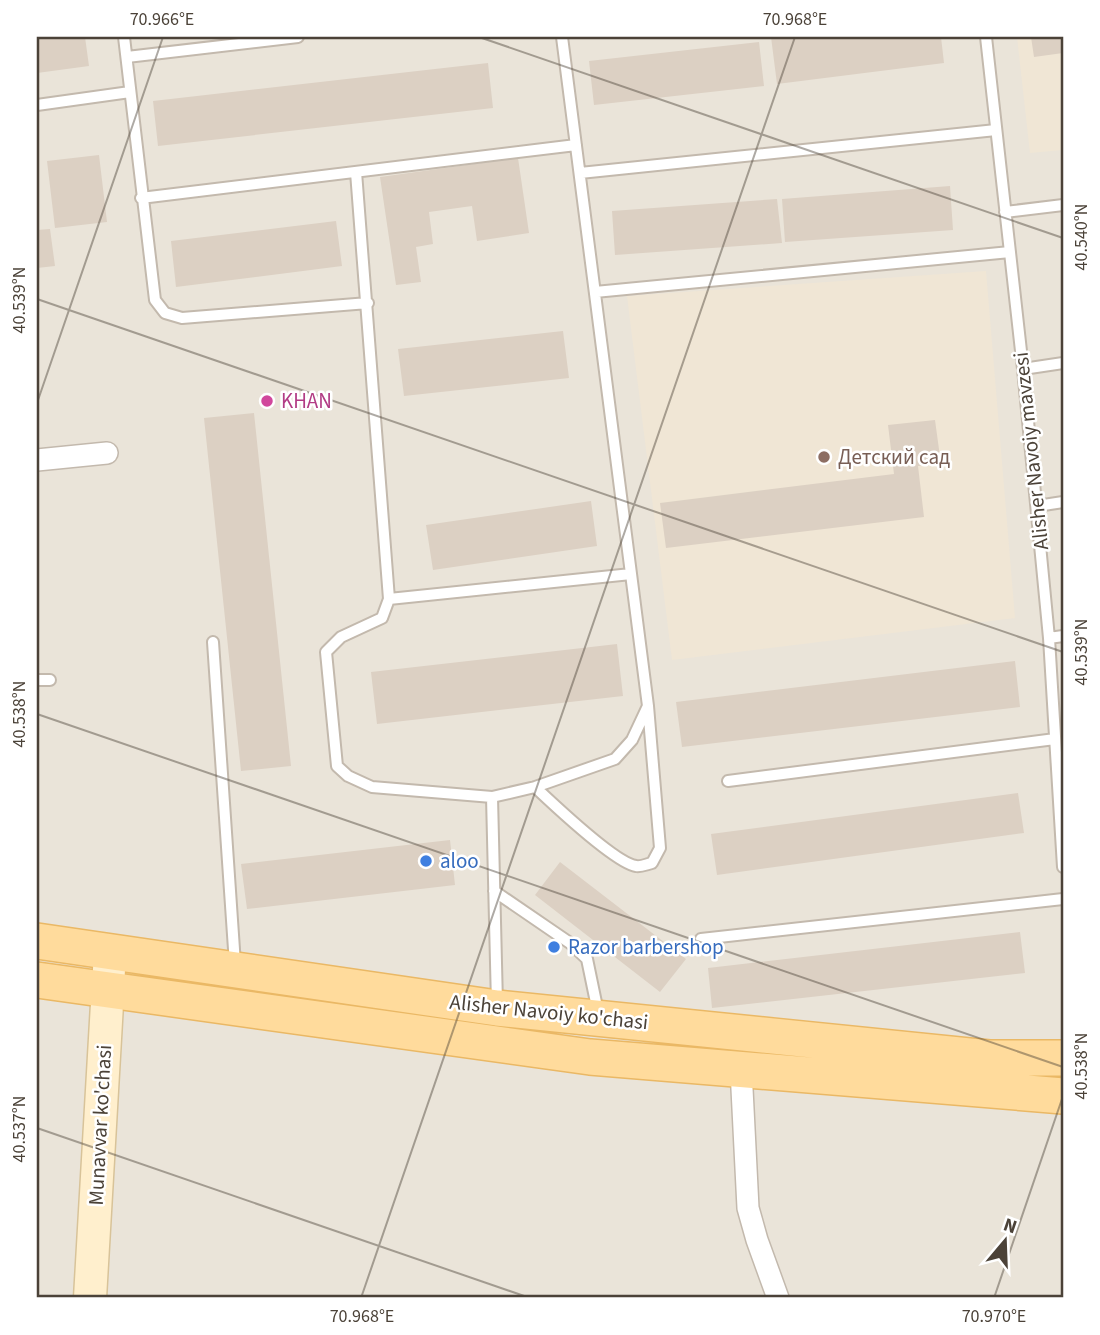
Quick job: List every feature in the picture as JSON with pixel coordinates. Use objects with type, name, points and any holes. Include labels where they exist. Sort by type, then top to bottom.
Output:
[{"type":"main road","name":"Alisher Navoiy ko'chasi","points":[[37,942],[497,1008],[989,1058],[1063,1058]]},
{"type":"main road","name":"Munavvar ko'chasi","points":[[90,1298],[110,952]]},
{"type":"main road","name":"Alisher Navoiy ko'chasi","points":[[37,980],[590,1057],[1063,1096]]},
{"type":"street","points":[[37,460],[107,453]]},
{"type":"street","points":[[741,1069],[748,1208],[778,1298]]},
{"type":"lane","points":[[124,37],[155,300],[165,313],[182,317],[368,303]]},
{"type":"lane","points":[[127,57],[298,37]]},
{"type":"lane","points":[[535,787],[578,827],[627,863],[638,867],[652,863],[660,848],[648,706],[562,37]]},
{"type":"lane","name":"Alisher Navoiy mavzesi","points":[[986,37],[1037,506],[1061,792],[1063,867]]},
{"type":"lane","points":[[37,106],[130,92]]},
{"type":"lane","points":[[580,173],[996,130]]},
{"type":"lane","points":[[141,198],[576,145]]},
{"type":"lane","points":[[356,172],[368,303],[388,599],[382,618],[341,637],[326,652],[337,766],[348,776],[372,787],[492,797],[535,787],[615,759],[632,740],[648,706]]},
{"type":"lane","points":[[1005,212],[1063,205]]},
{"type":"lane","points":[[595,292],[1010,252]]},
{"type":"lane","points":[[1023,369],[1063,363]]},
{"type":"lane","points":[[1037,506],[1063,502]]},
{"type":"lane","points":[[388,599],[631,574]]},
{"type":"lane","points":[[1049,638],[1063,636]]},
{"type":"lane","points":[[213,642],[236,970]]},
{"type":"lane","points":[[37,680],[50,680]]},
{"type":"lane","points":[[728,781],[1055,739]]},
{"type":"lane","points":[[492,797],[497,1008]]},
{"type":"lane","points":[[494,891],[569,943],[587,959],[599,1018]]},
{"type":"lane","points":[[701,939],[1063,899]]},
{"type":"shaded area","points":[[37,37],[1063,37],[1063,1298],[37,1298]]},
{"type":"shaded area","points":[[1017,37],[1063,37],[1063,150],[1030,153]]},
{"type":"shaded area","name":"Детский сад","points":[[986,271],[1015,618],[672,660],[627,296]]},
{"type":"building","points":[[37,37],[85,37],[89,66],[37,73]]},
{"type":"building","points":[[771,37],[941,37],[944,63],[777,84]]},
{"type":"building","points":[[1031,37],[1063,37],[1063,53],[1034,57]]},
{"type":"building","points":[[759,42],[764,86],[594,105],[589,61]]},
{"type":"building","points":[[488,63],[493,108],[158,146],[153,101]]},
{"type":"building","points":[[99,155],[107,222],[55,228],[47,161]]},
{"type":"building","points":[[518,158],[529,233],[477,241],[472,206],[429,212],[433,244],[416,247],[421,282],[396,285],[380,177]]},
{"type":"building","points":[[950,186],[953,230],[785,242],[782,199]]},
{"type":"building","points":[[777,199],[782,243],[615,255],[612,211]]},
{"type":"building","points":[[336,221],[342,266],[176,287],[171,241]]},
{"type":"building","points":[[50,229],[55,266],[37,268],[37,230]]},
{"type":"building","points":[[563,331],[569,378],[404,396],[398,349]]},
{"type":"building","points":[[254,413],[291,766],[241,771],[204,418]]},
{"type":"building","points":[[935,420],[941,464],[918,466],[924,517],[666,548],[660,503],[894,474],[888,425]]},
{"type":"building","points":[[591,501],[597,546],[433,570],[426,525]]},
{"type":"building","points":[[617,644],[623,696],[377,724],[371,672]]},
{"type":"building","points":[[1015,661],[1020,707],[682,747],[676,702]]},
{"type":"building","points":[[1018,793],[1024,833],[717,875],[711,834]]},
{"type":"building","points":[[450,840],[455,885],[247,909],[241,864]]},
{"type":"building","points":[[560,862],[686,959],[660,992],[535,895]]},
{"type":"building","points":[[1020,932],[1025,973],[712,1008],[708,968]]},
{"type":"place","name":"KHAN","points":[[267,401]]},
{"type":"place","name":"Детский сад","points":[[824,457]]},
{"type":"place","name":"aloo","points":[[426,861]]},
{"type":"place","name":"Razor barbershop","points":[[554,947]]}]
